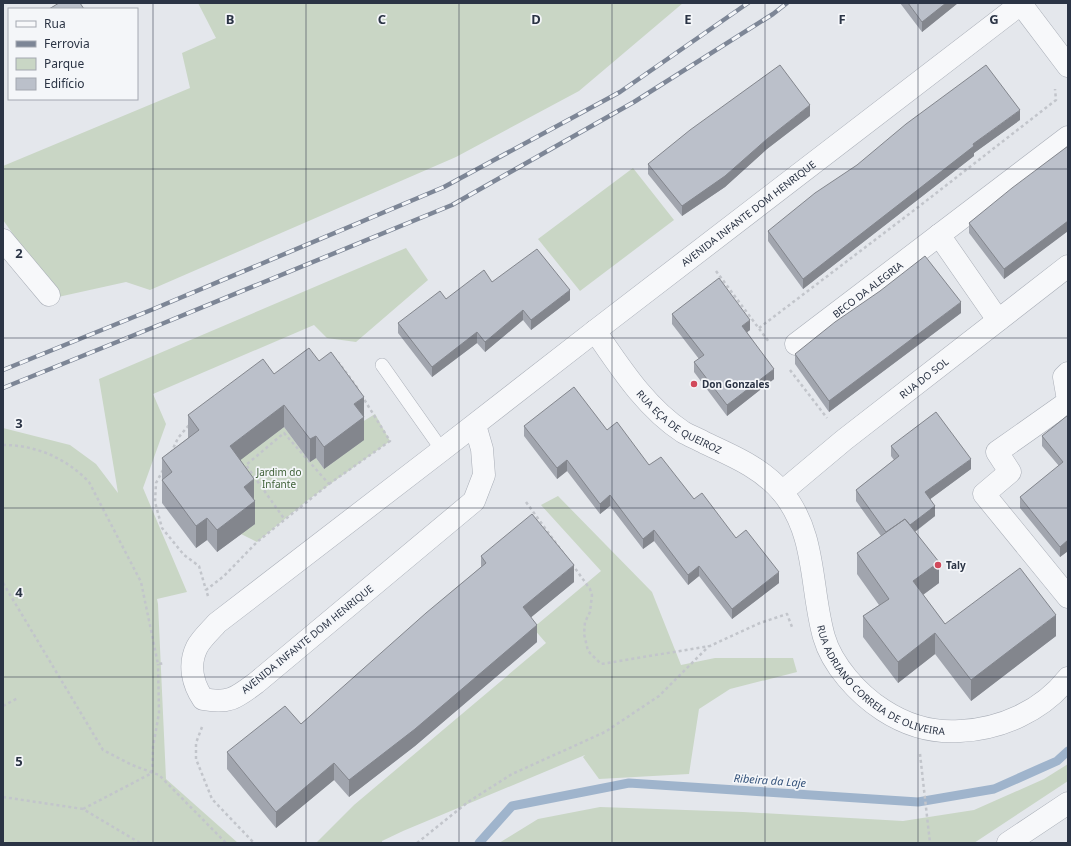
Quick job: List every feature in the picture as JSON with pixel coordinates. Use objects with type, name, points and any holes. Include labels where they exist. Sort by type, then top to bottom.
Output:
[{"type":"street","points":[[1022,4],[1066,64]]},
{"type":"street","name":"AVENIDA INFANTE DOM HENRIQUE","points":[[475,425],[482,449],[484,475],[474,501],[240,695],[227,701],[215,702],[203,699],[196,688],[192,675],[193,660],[197,647],[217,623],[475,425],[595,330],[1022,4]]},
{"type":"street","name":"BECO DA ALEGRIA","points":[[796,344],[1068,137]]},
{"type":"street","points":[[940,235],[998,320]]},
{"type":"street","points":[[3,240],[49,295]]},
{"type":"street","name":"RUA DO SOL","points":[[782,492],[844,440],[1068,266]]},
{"type":"street","name":"RUA EÇA DE QUEIROZ","points":[[595,330],[632,384],[657,410],[683,432],[748,463],[782,492]]},
{"type":"street","points":[[1068,373],[1064,377],[1068,401],[997,452],[1010,472],[984,494],[1068,597]]},
{"type":"street","name":"RUA ADRIANO CORREIA DE OLIVEIRA","points":[[782,492],[798,517],[808,545],[824,638],[833,659],[855,687],[876,706],[896,717],[925,729],[951,732],[975,730],[1011,720],[1037,707],[1058,691],[1068,678]]},
{"type":"street","points":[[1008,843],[1068,803]]},
{"type":"lane","points":[[382,365],[442,450]]},
{"type":"path","points":[[759,328],[1056,100],[1053,72],[1066,64]]},
{"type":"path","points":[[700,250],[773,347]]},
{"type":"path","points":[[206,590],[224,576],[257,542],[329,484],[390,441],[375,414],[357,387],[339,363],[332,362]]},
{"type":"path","points":[[789,369],[822,412]]},
{"type":"path","points":[[169,457],[178,438],[186,427],[192,423]]},
{"type":"path","points":[[285,520],[246,465],[284,433],[329,484]]},
{"type":"path","points":[[3,445],[27,446],[57,457],[80,472],[90,482],[141,582],[158,664],[159,713],[153,748],[152,773]]},
{"type":"path","points":[[166,464],[156,483],[155,502],[162,528],[184,555],[198,566],[217,623]]},
{"type":"path","points":[[526,502],[590,589],[592,595],[590,612],[585,622],[584,634],[588,651],[601,664],[710,646],[760,623],[787,614],[792,628]]},
{"type":"path","points":[[3,583],[103,750],[132,765],[159,775],[226,843]]},
{"type":"path","points":[[417,843],[468,802],[512,774],[605,732],[659,696],[710,646]]},
{"type":"path","points":[[158,664],[193,660]]},
{"type":"path","points":[[3,706],[18,698]]},
{"type":"path","points":[[215,702],[196,743],[196,759],[212,799],[254,843]]},
{"type":"path","points":[[915,753],[921,755],[930,843]]},
{"type":"path","points":[[83,809],[152,773]]},
{"type":"path","points":[[3,797],[83,809],[140,843]]},
{"type":"green space","points":[[198,3],[683,3],[579,91],[456,157],[150,290],[126,282],[58,297],[3,220],[3,166],[190,88],[182,53],[216,38]]},
{"type":"green space","points":[[633,168],[674,220],[580,291],[538,239]]},
{"type":"green space","points":[[406,248],[428,280],[356,342],[327,338],[314,325],[153,394],[166,424],[143,488],[187,592],[157,599],[166,779],[238,843],[3,843],[3,428],[70,445],[96,464],[118,493],[99,379]]},
{"type":"green space","name":"Jardim do Infante","points":[[375,414],[390,441],[308,500],[257,542],[241,534],[229,468],[284,427],[310,462],[316,458],[324,469],[363,440],[354,427]]},
{"type":"green space","points":[[558,496],[652,592],[681,665],[715,658],[793,658],[797,672],[730,689],[699,709],[689,774],[599,779],[583,757],[585,755],[403,831],[382,841],[382,843],[316,843],[354,805],[546,643],[533,628],[601,571],[541,505]]},
{"type":"green space","points":[[1068,764],[1068,781],[974,843],[499,843],[538,819],[600,807],[743,812],[903,821],[974,810],[1044,779]]},
{"type":"building","points":[[59,3],[80,3],[83,8],[51,8]]},
{"type":"building","points":[[908,3],[946,3],[922,22]]},
{"type":"building","points":[[780,65],[810,105],[767,139],[725,176],[682,206],[648,164],[690,130]]},
{"type":"building","points":[[986,65],[1020,110],[973,144],[974,146],[803,279],[768,231],[815,193],[857,165],[906,124]]},
{"type":"building","points":[[1068,146],[1068,221],[1004,269],[969,223],[1012,188]]},
{"type":"building","points":[[537,249],[570,290],[531,320],[523,310],[485,342],[477,332],[432,367],[398,323],[440,291],[446,299],[484,270],[492,282]]},
{"type":"building","points":[[925,256],[961,302],[829,401],[795,354],[835,322],[880,291]]},
{"type":"building","points":[[719,278],[750,320],[742,326],[774,369],[727,405],[694,362],[704,355],[672,314]]},
{"type":"building","points":[[309,348],[319,361],[331,352],[364,397],[354,404],[364,417],[324,447],[316,436],[310,439],[284,405],[230,446],[254,479],[244,487],[255,501],[217,530],[207,518],[196,526],[162,480],[172,472],[162,458],[199,430],[188,415],[263,359],[274,374]]},
{"type":"building","points":[[574,387],[607,430],[617,422],[649,465],[661,457],[694,499],[702,493],[736,538],[746,530],[779,572],[732,609],[699,566],[688,575],[654,530],[643,539],[610,495],[600,504],[567,460],[557,468],[524,426]]},
{"type":"building","points":[[936,412],[971,459],[925,492],[935,506],[910,525],[905,519],[886,532],[856,490],[899,456],[891,446]]},
{"type":"building","points":[[1068,415],[1068,540],[1060,547],[1020,497],[1063,462],[1042,436]]},
{"type":"building","points":[[532,514],[574,565],[523,607],[537,625],[415,729],[349,780],[334,763],[276,812],[227,752],[285,706],[301,724],[426,613],[486,563],[481,556]]},
{"type":"building","points":[[905,519],[939,562],[913,581],[945,624],[1020,568],[1056,615],[971,680],[935,633],[898,662],[863,616],[889,599],[857,553]]},
{"type":"waterway","name":"Ribeira da Laje","points":[[479,843],[512,806],[629,783],[918,802],[994,789],[1057,761],[1068,751]]},
{"type":"railway","points":[[3,370],[156,308],[444,187],[620,92],[748,3]]},
{"type":"railway","points":[[3,388],[452,205],[634,102],[773,14],[787,3]]},
{"type":"place","name":"Don Gonzales","points":[[694,384]]},
{"type":"place","name":"Taly","points":[[938,565]]}]
